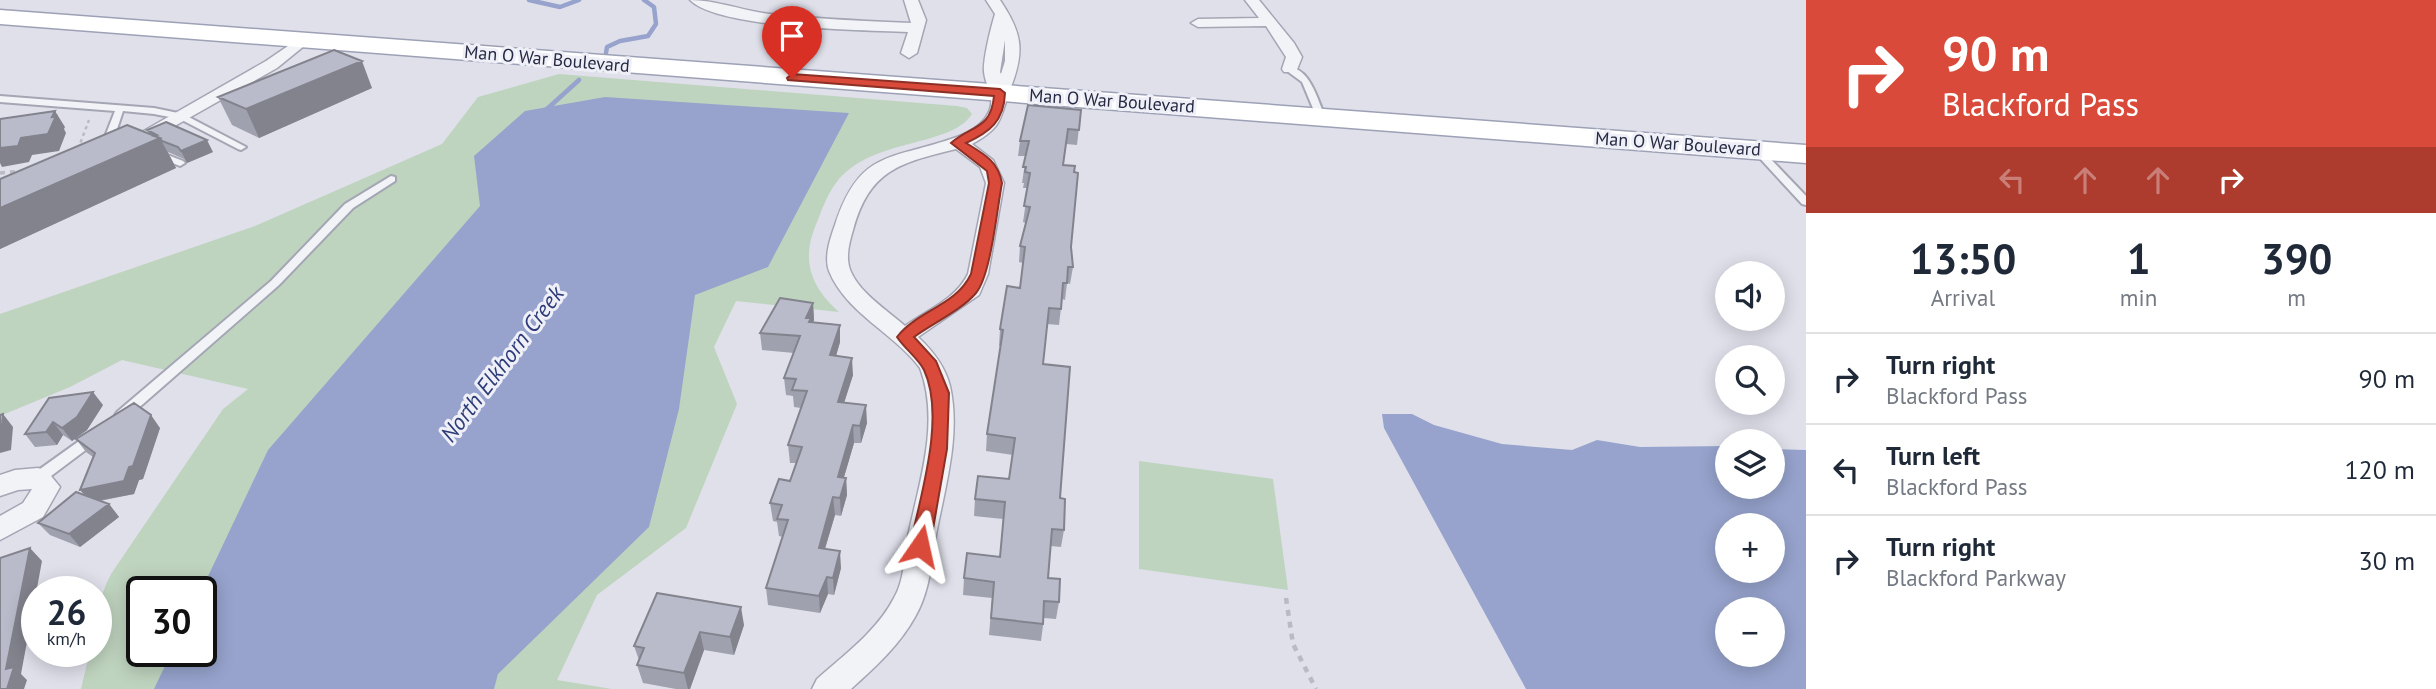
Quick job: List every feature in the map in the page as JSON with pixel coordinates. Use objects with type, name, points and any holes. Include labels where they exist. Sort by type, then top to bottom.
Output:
[{"type":"main road","name":"Man O War Boulevard","points":[[0,17],[1806,154]]},
{"type":"street","points":[[697,0],[712,7],[764,16],[848,25],[918,28]]},
{"type":"street","points":[[909,54],[918,28],[915,6],[911,0]]},
{"type":"street","points":[[828,689],[880,643],[911,595],[939,449],[941,393],[930,365],[904,337],[849,288],[837,259],[846,219],[863,186],[877,170],[906,155],[957,143],[981,131],[993,120],[999,107],[1000,93],[992,72],[1001,16],[993,0]]},
{"type":"street","points":[[1252,0],[1289,46],[1294,57],[1290,69]]},
{"type":"street","points":[[1198,23],[1270,22]]},
{"type":"street","points":[[90,155],[183,117],[292,51],[304,39]]},
{"type":"street","points":[[904,337],[938,312],[956,303],[971,290],[978,274],[995,183],[993,170],[985,161],[957,143]]},
{"type":"street","points":[[0,486],[15,480],[38,478],[47,487],[33,510],[0,529]]},
{"type":"lane","points":[[1290,69],[1306,81],[1320,116]]},
{"type":"lane","points":[[0,99],[154,111],[183,117],[241,147]]},
{"type":"lane","points":[[90,155],[120,108]]},
{"type":"lane","points":[[151,151],[180,163]]},
{"type":"lane","points":[[1758,151],[1806,202]]},
{"type":"lane","points":[[38,478],[157,387],[275,283],[349,206],[391,179]]},
{"type":"path","points":[[90,117],[90,155]]},
{"type":"path","points":[[0,173],[25,172],[13,180]]},
{"type":"path","points":[[1286,598],[1293,644],[1316,689]]},
{"type":"green space","points":[[559,74],[957,106],[967,108],[972,114],[962,125],[947,133],[869,158],[851,168],[832,188],[811,240],[809,263],[822,294],[839,312],[736,301],[714,347],[737,404],[686,528],[597,595],[557,680],[612,689],[81,689],[86,667],[112,667],[111,574],[223,409],[248,389],[122,360],[70,387],[0,416],[0,314],[255,226],[442,144],[478,97]]},
{"type":"green space","points":[[1139,461],[1273,479],[1288,590],[1139,569]]},
{"type":"water","points":[[605,97],[849,113],[768,267],[695,295],[679,409],[649,527],[498,674],[494,689],[154,689],[164,667],[217,667],[217,576],[208,576],[268,450],[480,206],[474,156],[525,111]]},
{"type":"water","points":[[1382,414],[1412,414],[1434,425],[1502,444],[1572,450],[1597,440],[1640,447],[1715,446],[1715,499],[1785,499],[1785,449],[1806,450],[1806,689],[1526,689],[1384,428]]},
{"type":"building","points":[[334,50],[362,61],[246,109],[218,97]]},
{"type":"building","points":[[1028,105],[1081,110],[1079,130],[1068,129],[1063,165],[1075,166],[1074,172],[1078,173],[1071,247],[1073,267],[1068,267],[1067,283],[1063,283],[1061,309],[1049,308],[1043,364],[1070,367],[1060,498],[1065,499],[1064,530],[1052,529],[1048,578],[1060,579],[1059,602],[1044,601],[1043,624],[991,618],[994,582],[964,578],[967,553],[1000,557],[1005,502],[975,499],[978,476],[1009,479],[1015,438],[987,434],[1007,286],[1020,288],[1025,247],[1020,246],[1030,207],[1024,206],[1030,173],[1025,172],[1026,167],[1023,167],[1029,141],[1020,141]]},
{"type":"building","points":[[55,111],[52,117],[56,116],[48,134],[21,138],[18,146],[0,148],[0,119]]},
{"type":"building","points":[[166,122],[207,140],[181,151],[147,130]]},
{"type":"building","points":[[127,125],[160,138],[0,208],[0,179]]},
{"type":"building","points":[[780,298],[813,303],[806,318],[811,318],[809,322],[840,325],[830,355],[852,358],[838,402],[866,405],[860,426],[853,425],[838,477],[846,478],[840,498],[833,497],[819,548],[840,551],[833,578],[827,577],[819,596],[766,588],[788,520],[777,519],[782,505],[770,503],[779,479],[790,481],[802,447],[788,445],[807,391],[792,390],[796,379],[784,378],[800,336],[760,333]]},
{"type":"building","points":[[93,392],[77,417],[62,428],[53,422],[46,432],[25,434],[49,398]]},
{"type":"building","points":[[134,403],[151,415],[133,466],[129,467],[124,481],[80,490],[95,453],[76,439]]},
{"type":"building","points":[[3,414],[1,437],[0,437],[0,415]]},
{"type":"building","points":[[76,492],[109,504],[69,534],[38,523]]},
{"type":"building","points":[[30,548],[24,576],[21,576],[21,593],[6,669],[14,667],[7,689],[0,689],[0,558]]},
{"type":"building","points":[[657,593],[741,607],[730,637],[700,632],[684,673],[637,665],[644,648],[634,646]]},
{"type":"waterway","name":"North Elkhorn Creek","points":[[529,0],[560,7],[579,0]]},
{"type":"waterway","name":"North Elkhorn Creek","points":[[606,53],[607,47],[620,41],[648,36],[656,24],[654,7],[644,0]]},
{"type":"waterway","name":"North Elkhorn Creek","points":[[547,112],[547,109],[579,80]]},
{"type":"route","points":[[792,78],[1000,93],[999,107],[993,120],[981,131],[957,143],[985,161],[993,170],[995,183],[978,274],[971,290],[956,303],[938,312],[904,337],[930,365],[941,393],[939,449],[920,546]]}]
